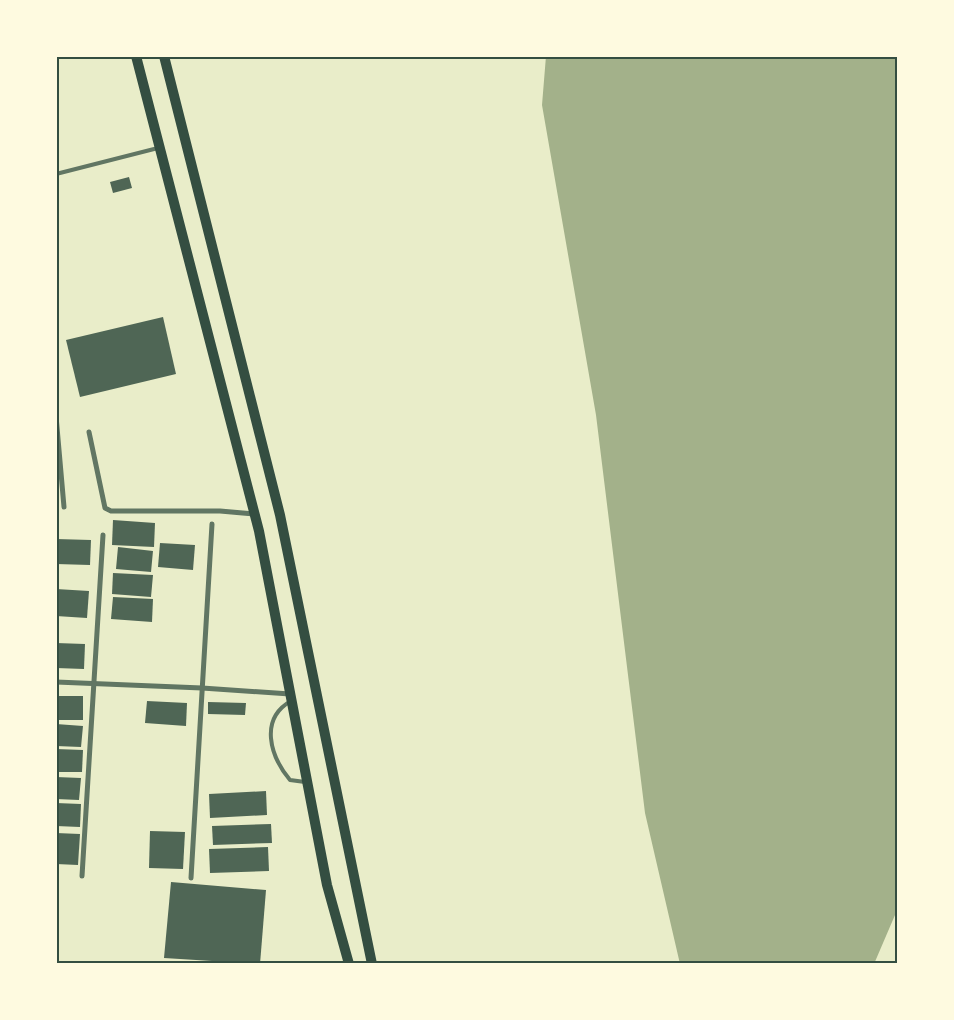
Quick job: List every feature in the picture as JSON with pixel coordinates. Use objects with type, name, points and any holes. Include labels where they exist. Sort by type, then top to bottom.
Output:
[{"type":"main road","points":[[136,56],[254,514],[327,885],[349,964]]},
{"type":"main road","points":[[164,56],[280,515],[372,964]]},
{"type":"street","points":[[56,416],[64,507]]},
{"type":"street","points":[[89,432],[105,508],[111,511],[220,511],[254,514]]},
{"type":"street","points":[[191,878],[212,524]]},
{"type":"street","points":[[82,876],[103,535]]},
{"type":"street","points":[[56,682],[202,688],[291,698]]},
{"type":"lane","points":[[56,174],[160,147]]},
{"type":"lane","points":[[291,698],[272,719],[270,733],[283,771],[290,780],[307,782]]},
{"type":"shaded area","points":[[546,56],[898,56],[898,908],[874,964],[680,964],[645,813],[596,415],[542,105]]},
{"type":"building","points":[[129,177],[132,188],[113,193],[110,182]]},
{"type":"building","points":[[163,317],[176,374],[80,397],[66,340]]},
{"type":"building","points":[[113,520],[155,523],[154,547],[112,545]]},
{"type":"building","points":[[56,539],[91,540],[90,565],[56,564]]},
{"type":"building","points":[[160,543],[195,545],[193,570],[158,567]]},
{"type":"building","points":[[118,547],[153,551],[151,572],[116,569]]},
{"type":"building","points":[[113,573],[153,575],[151,597],[112,594]]},
{"type":"building","points":[[56,589],[89,591],[87,618],[56,616]]},
{"type":"building","points":[[113,597],[153,599],[152,622],[111,619]]},
{"type":"building","points":[[56,643],[85,644],[84,669],[56,668]]},
{"type":"building","points":[[56,696],[83,696],[83,720],[56,720]]},
{"type":"building","points":[[147,701],[187,703],[186,726],[145,723]]},
{"type":"building","points":[[208,702],[246,703],[245,715],[208,714]]},
{"type":"building","points":[[56,724],[83,726],[81,747],[56,746]]},
{"type":"building","points":[[56,749],[83,750],[82,772],[56,772]]},
{"type":"building","points":[[56,777],[81,778],[79,800],[56,799]]},
{"type":"building","points":[[266,791],[267,815],[210,818],[209,794]]},
{"type":"building","points":[[56,803],[81,804],[80,827],[56,826]]},
{"type":"building","points":[[271,824],[272,843],[213,845],[212,826]]},
{"type":"building","points":[[150,831],[185,832],[183,869],[149,868]]},
{"type":"building","points":[[56,833],[80,834],[78,865],[56,864]]},
{"type":"building","points":[[268,847],[269,871],[210,873],[209,849]]},
{"type":"building","points":[[171,882],[266,890],[260,964],[164,958]]}]
